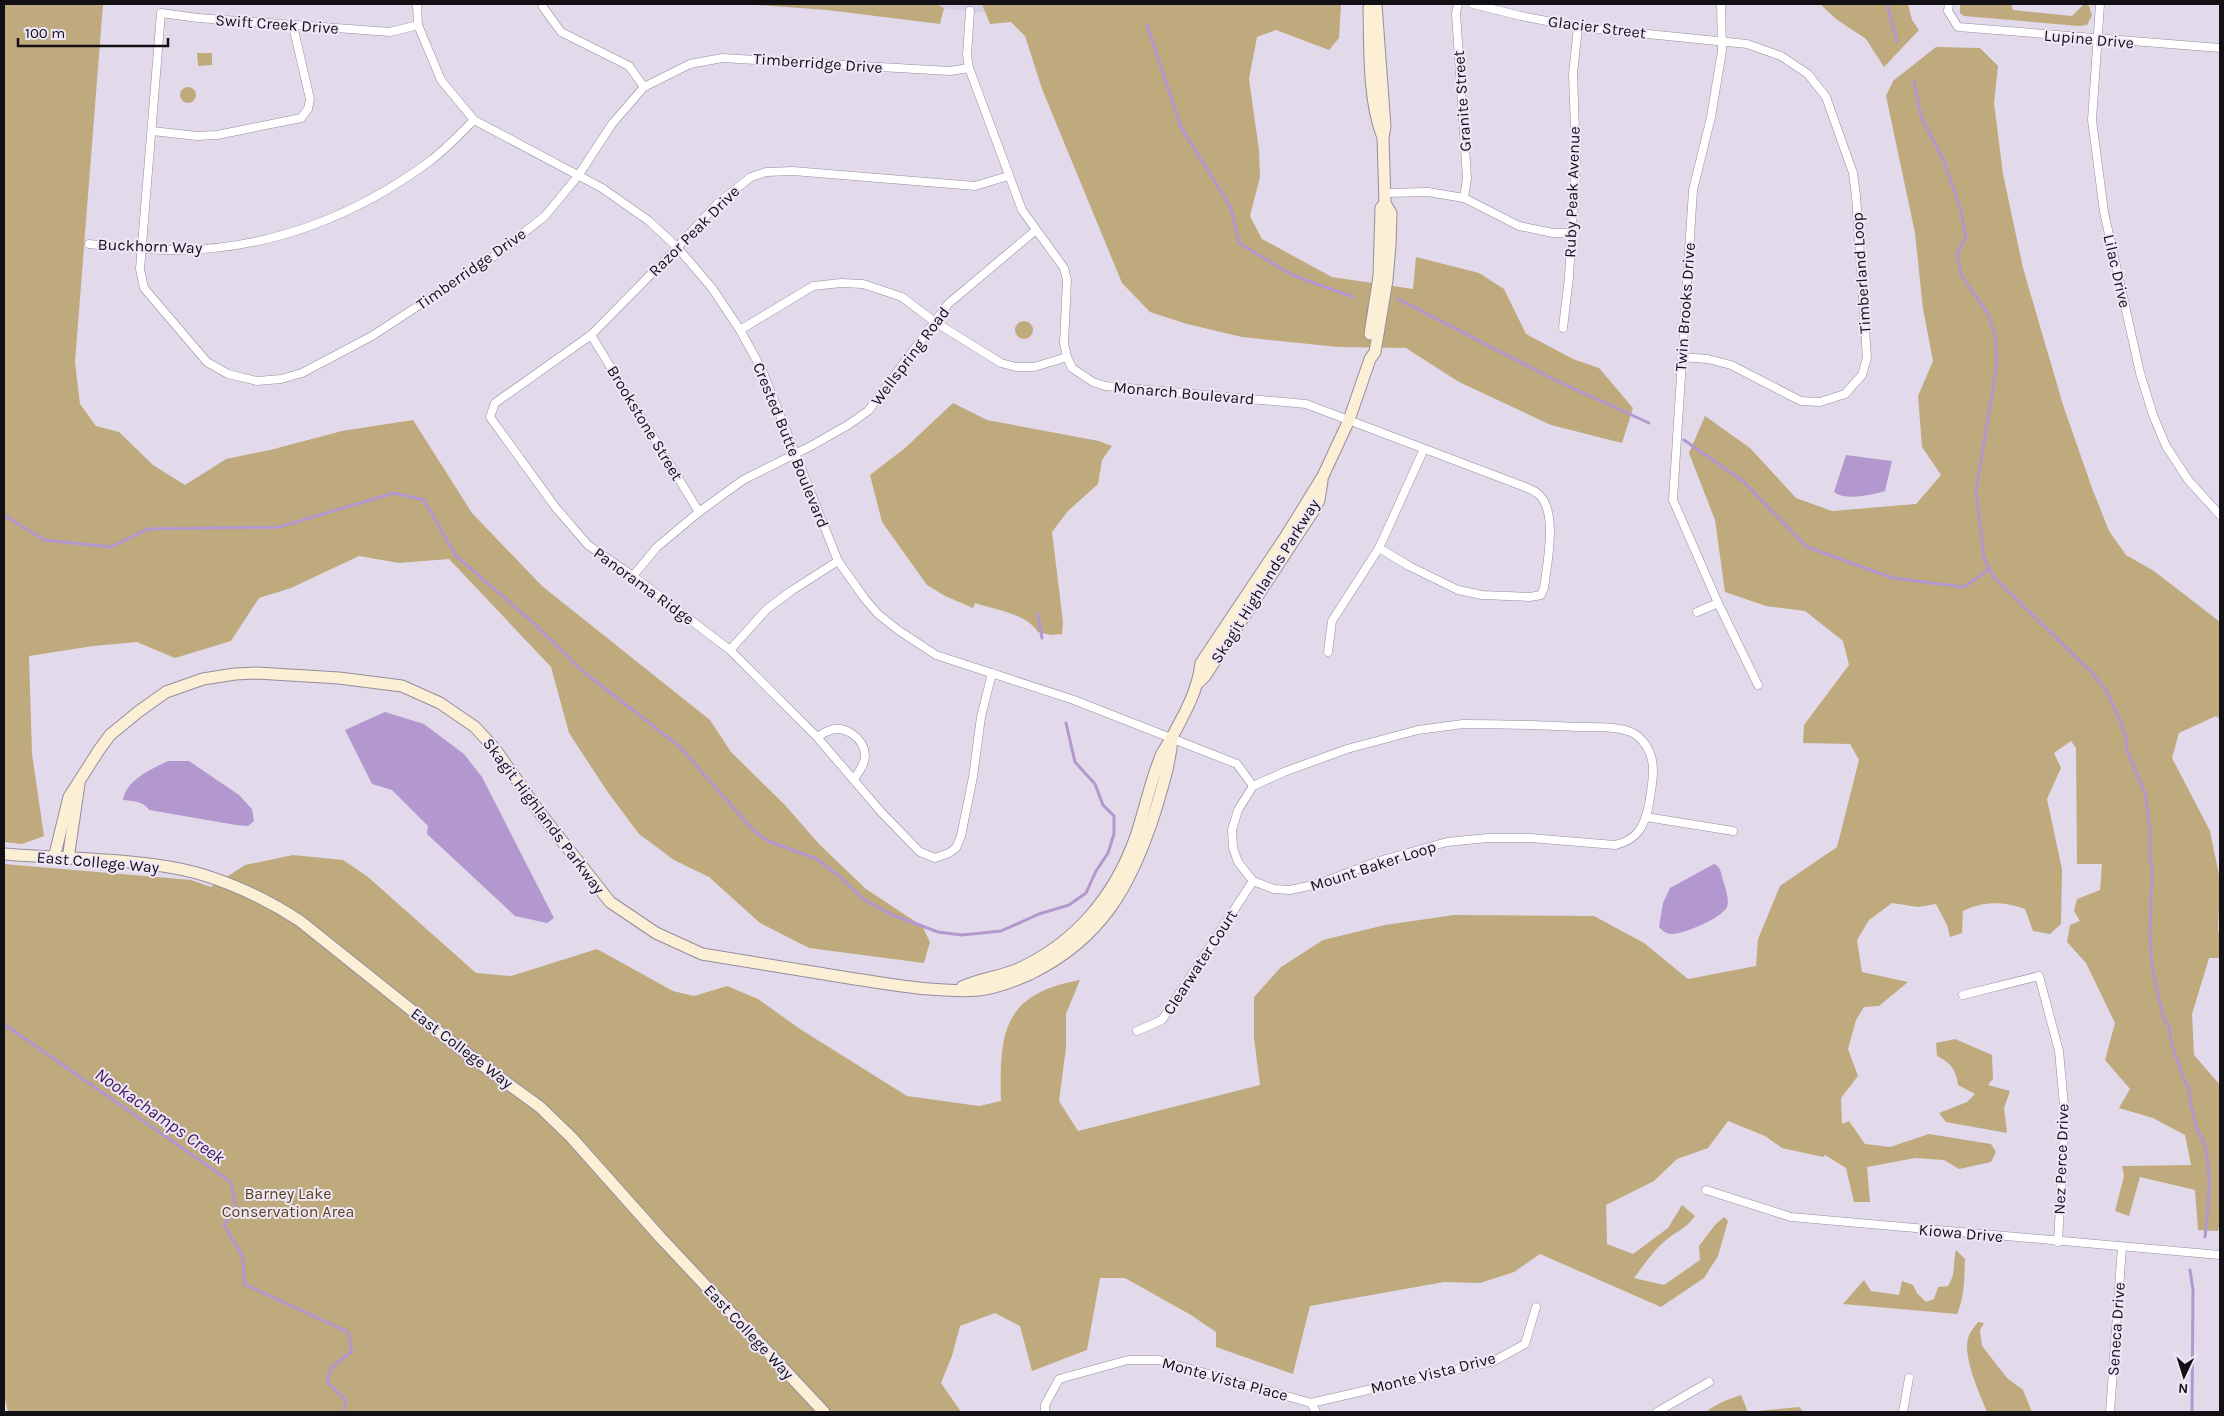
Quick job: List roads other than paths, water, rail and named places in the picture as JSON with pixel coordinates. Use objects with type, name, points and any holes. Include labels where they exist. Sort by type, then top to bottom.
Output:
[{"type":"street","name":"Crested Butte Boulevard","points":[[417,4],[418,25],[441,80],[474,120],[602,188],[649,220],[678,248],[712,288],[740,330],[762,370],[838,561],[864,599],[878,614],[898,630],[936,655],[1074,700],[1172,739]]},
{"type":"street","name":"Skagit Highlands Parkway","points":[[54,858],[69,798],[99,750],[110,735],[166,692],[203,679],[257,672],[339,678],[402,686],[440,703],[476,727],[495,749],[540,813],[610,902],[656,934],[702,954],[910,988],[958,989],[976,981],[1015,970],[1040,957],[1078,930],[1109,894],[1127,860],[1161,755],[1172,739],[1199,682],[1206,676],[1319,500],[1323,476],[1348,420],[1370,359],[1368,345],[1380,276],[1381,208],[1385,198],[1383,137],[1376,118],[1370,40],[1369,8],[1372,4]]},
{"type":"street","name":"Skagit Highlands Parkway","points":[[1376,4],[1386,127],[1383,137]]},
{"type":"street","name":"Granite Street","points":[[1458,4],[1456,13],[1467,178],[1464,198]]},
{"type":"street","name":"Glacier Street","points":[[1473,4],[1578,27],[1722,42]]},
{"type":"street","name":"Twin Brooks Drive","points":[[1721,4],[1722,42],[1711,117],[1693,190],[1673,500],[1718,603],[1758,685]]},
{"type":"street","name":"Lupine Drive","points":[[1949,4],[1948,11],[1958,27],[2097,40],[2220,48]]},
{"type":"street","name":"Lilac Drive","points":[[2100,4],[2092,120],[2103,203],[2140,373],[2153,415],[2166,446],[2188,482],[2220,515]]},
{"type":"street","points":[[543,7],[561,32],[629,66],[644,87]]},
{"type":"street","points":[[740,330],[813,286],[841,283],[862,284],[902,297],[935,322],[1001,363],[1016,367],[1034,367],[1067,357],[1064,343],[1066,274],[1064,268],[1022,210],[1008,176],[969,68],[967,55],[970,11]]},
{"type":"street","name":"Swift Creek Drive","points":[[140,248],[152,131],[161,13],[293,26],[390,32],[418,25]]},
{"type":"street","points":[[152,131],[197,136],[217,135],[302,118],[308,109],[310,99],[293,26]]},
{"type":"street","name":"Ruby Peak Avenue","points":[[1563,328],[1567,307],[1576,159],[1573,74],[1578,27]]},
{"type":"street","name":"Timberland Loop","points":[[1681,357],[1708,359],[1731,365],[1801,401],[1820,402],[1845,394],[1862,375],[1867,358],[1853,173],[1826,98],[1808,74],[1781,56],[1747,44],[1722,42]]},
{"type":"street","name":"Timberridge Drive","points":[[140,248],[140,269],[144,288],[207,362],[228,374],[257,381],[281,379],[302,372],[372,336],[493,257],[545,216],[578,176],[612,124],[644,87],[690,64],[722,58],[950,71],[969,68]]},
{"type":"street","name":"Buckhorn Way","points":[[89,244],[177,250],[226,247],[281,237],[330,220],[386,191],[431,160],[474,120]]},
{"type":"street","name":"Razor Peak Drive","points":[[490,417],[495,403],[591,335],[678,248],[718,203],[750,177],[766,172],[793,171],[975,186],[1008,176]]},
{"type":"street","points":[[1385,198],[1428,192],[1464,198],[1519,226],[1571,233]]},
{"type":"street","name":"Wellspring Road","points":[[633,576],[657,547],[699,512],[743,480],[848,426],[868,411],[948,304],[1036,230]]},
{"type":"street","name":"Brookstone Street","points":[[591,335],[699,512]]},
{"type":"street","name":"Monarch Boulevard","points":[[1067,357],[1072,368],[1093,382],[1105,386],[1306,404],[1538,493],[1548,506],[1550,526],[1544,588],[1540,594],[1530,598],[1482,595],[1458,590],[1409,566],[1379,548]]},
{"type":"street","name":"Panorama Ridge","points":[[490,417],[556,508],[588,544],[730,650],[816,737],[882,813],[920,852],[935,858],[949,854],[956,848],[961,836],[973,777],[981,717],[992,673]]},
{"type":"street","points":[[1328,652],[1332,620],[1379,548],[1424,449]]},
{"type":"street","points":[[730,650],[767,609],[791,590],[838,561]]},
{"type":"street","points":[[1697,612],[1718,603]]},
{"type":"street","name":"Mount Baker Loop","points":[[1253,786],[1284,772],[1347,749],[1418,730],[1463,724],[1592,727],[1633,732],[1645,744],[1652,759],[1654,776],[1646,817],[1640,831],[1626,842],[1615,845],[1530,838],[1472,839],[1447,842],[1379,861],[1302,888],[1274,889],[1253,881]]},
{"type":"street","points":[[816,737],[832,729],[845,730],[856,736],[863,747],[865,755],[863,767],[854,779]]},
{"type":"street","points":[[1172,739],[1237,764],[1253,786],[1238,810],[1232,830],[1233,848],[1238,862],[1253,881]]},
{"type":"street","name":"Skagit Highlands Parkway","points":[[68,859],[80,782]]},
{"type":"street","points":[[1646,817],[1733,831]]},
{"type":"street","name":"East College Way","points":[[4,854],[119,862],[196,873],[248,891],[272,903],[300,921],[459,1048],[540,1108],[571,1137],[660,1237],[824,1412]]},
{"type":"street","name":"Clearwater Court","points":[[1137,1030],[1162,1020],[1253,881]]},
{"type":"street","name":"Nez Perce Drive","points":[[1963,995],[2039,976],[2059,1051],[2065,1116],[2058,1242]]},
{"type":"street","name":"Kiowa Drive","points":[[1706,1190],[1791,1217],[2220,1255]]},
{"type":"street","name":"Seneca Drive","points":[[2110,1412],[2122,1247]]},
{"type":"street","name":"Monte Vista Drive","points":[[1310,1403],[1494,1361],[1525,1344],[1536,1307]]},
{"type":"street","name":"Monte Vista Place","points":[[1045,1412],[1045,1405],[1059,1379],[1128,1360],[1160,1360],[1310,1403]]},
{"type":"street","points":[[1904,1412],[1909,1378]]},
{"type":"street","points":[[1657,1412],[1709,1382]]},
{"type":"street","points":[[1310,1403],[1316,1412]]},
{"type":"waterway","points":[[1887,4],[1897,42]]},
{"type":"waterway","points":[[1147,25],[1181,127],[1231,208],[1239,243],[1292,275],[1353,297]]},
{"type":"waterway","points":[[1914,81],[1921,117],[1943,159],[1960,207],[1966,237],[1957,254],[1961,275],[1987,312],[1995,334],[1997,363],[1976,491],[1984,558],[1993,576],[2093,674],[2106,690],[2126,737],[2127,750],[2145,793],[2150,829],[2150,860],[2152,865],[2150,934],[2152,968],[2164,1019],[2169,1027],[2172,1046],[2184,1080],[2189,1088],[2197,1130],[2203,1140],[2206,1152],[2209,1182],[2205,1237]]},
{"type":"waterway","points":[[1398,299],[1555,380],[1649,423]]},
{"type":"waterway","points":[[1684,440],[1743,481],[1807,547],[1893,578],[1964,587],[1989,569]]},
{"type":"waterway","points":[[4,515],[44,540],[111,547],[148,529],[279,527],[394,493],[424,500],[456,556],[528,618],[585,673],[679,746],[754,831],[770,842],[815,858],[838,875],[863,899],[890,914],[938,932],[962,935],[1001,931],[1039,914],[1069,905],[1086,893],[1096,871],[1108,853],[1114,834],[1114,816],[1103,805],[1095,784],[1075,762],[1066,723]]},
{"type":"waterway","points":[[1038,614],[1042,638]]},
{"type":"waterway","name":"Nookachamps Creek","points":[[4,1024],[231,1182],[236,1208],[224,1225],[243,1257],[244,1284],[348,1332],[352,1351],[331,1368],[327,1382],[346,1400],[343,1412]]},
{"type":"waterway","points":[[2190,1270],[2193,1290],[2192,1412]]},
{"type":"park label","name":"Barney Lake Conservation Area","points":[[288,1202]]}]
